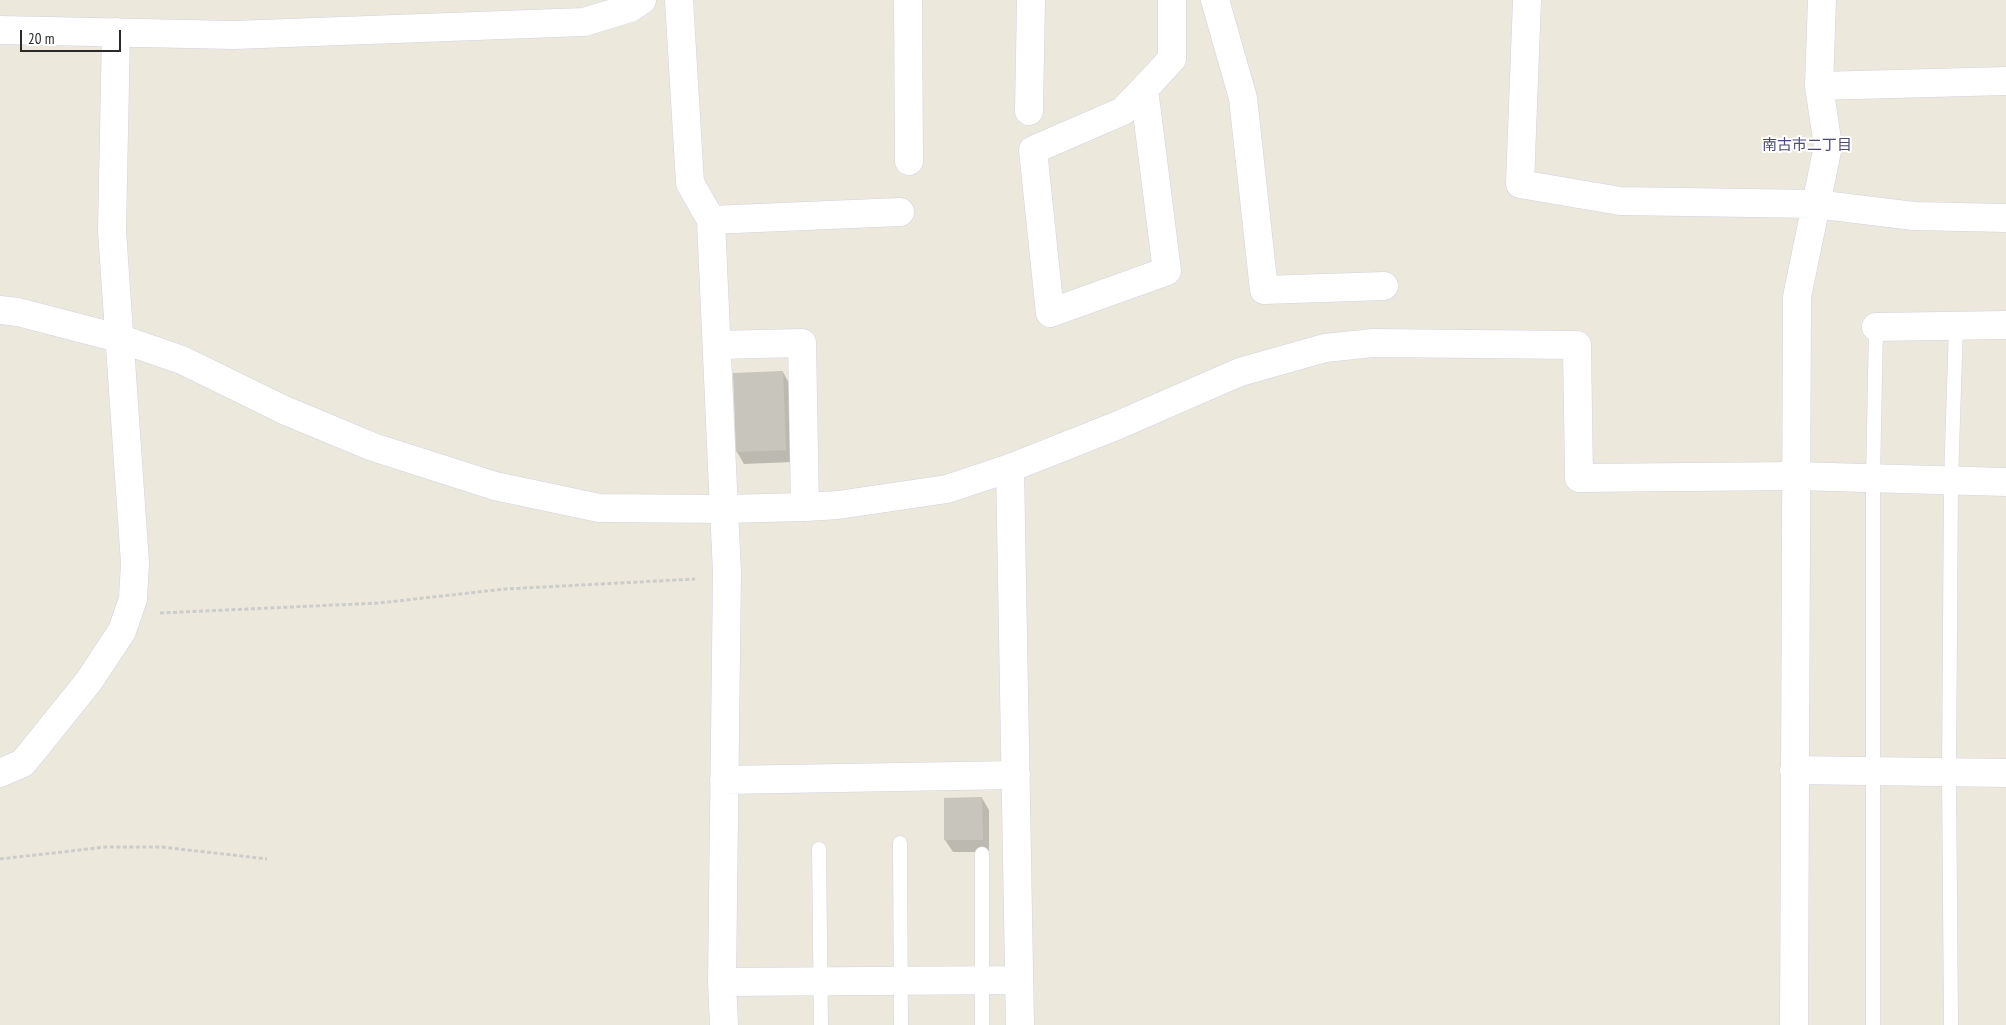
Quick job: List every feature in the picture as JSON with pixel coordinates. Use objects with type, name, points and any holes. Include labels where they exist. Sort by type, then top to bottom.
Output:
[{"type":"street","points":[[0,30],[234,35],[584,22],[630,8],[642,0]]},
{"type":"street","points":[[679,0],[690,183],[711,220],[717,345],[727,577],[722,982],[724,1025]]},
{"type":"street","points":[[908,0],[909,161]]},
{"type":"street","points":[[1029,111],[1031,0]]},
{"type":"street","points":[[1144,89],[1166,271],[1050,313],[1033,150],[1123,111],[1172,59],[1172,0]]},
{"type":"street","points":[[1215,0],[1243,98],[1264,290],[1384,286]]},
{"type":"street","points":[[1527,0],[1520,184],[1620,201],[1815,204],[1914,216],[2006,218]]},
{"type":"street","points":[[1794,1025],[1797,297],[1828,146],[1819,86],[1822,0]]},
{"type":"street","points":[[0,773],[23,763],[89,681],[122,631],[133,599],[135,563],[112,231],[116,32]]},
{"type":"street","points":[[1819,86],[2006,81]]},
{"type":"street","points":[[711,220],[900,212]]},
{"type":"street","points":[[0,310],[18,312],[118,338],[182,360],[284,410],[373,447],[495,486],[599,508],[724,509],[805,507],[838,505],[947,489],[1010,468],[1116,426],[1240,372],[1325,348],[1373,343],[1577,345],[1579,478],[1796,476],[2006,482]]},
{"type":"street","points":[[1876,327],[2006,325]]},
{"type":"street","points":[[717,345],[802,343],[805,507]]},
{"type":"street","points":[[1010,468],[1020,1025]]},
{"type":"street","points":[[1794,770],[2006,774]]},
{"type":"street","points":[[724,780],[1016,776]]},
{"type":"street","points":[[722,982],[1019,980]]},
{"type":"lane","points":[[1951,1025],[1949,772],[1951,481],[1956,326]]},
{"type":"lane","points":[[1873,1025],[1873,478],[1876,327]]},
{"type":"lane","points":[[900,843],[901,1025]]},
{"type":"lane","points":[[819,849],[820,1025]]},
{"type":"lane","points":[[982,854],[982,1025]]},
{"type":"path","points":[[159,614],[379,603],[505,589],[727,577]]},
{"type":"path","points":[[0,859],[106,847],[162,847],[267,859]]},
{"type":"building","points":[[783,371],[786,450],[736,452],[733,373]]},
{"type":"building","points":[[982,797],[983,840],[944,840],[944,798]]},
{"type":"district","name":"南古市二丁目","points":[[1807,146]]}]
